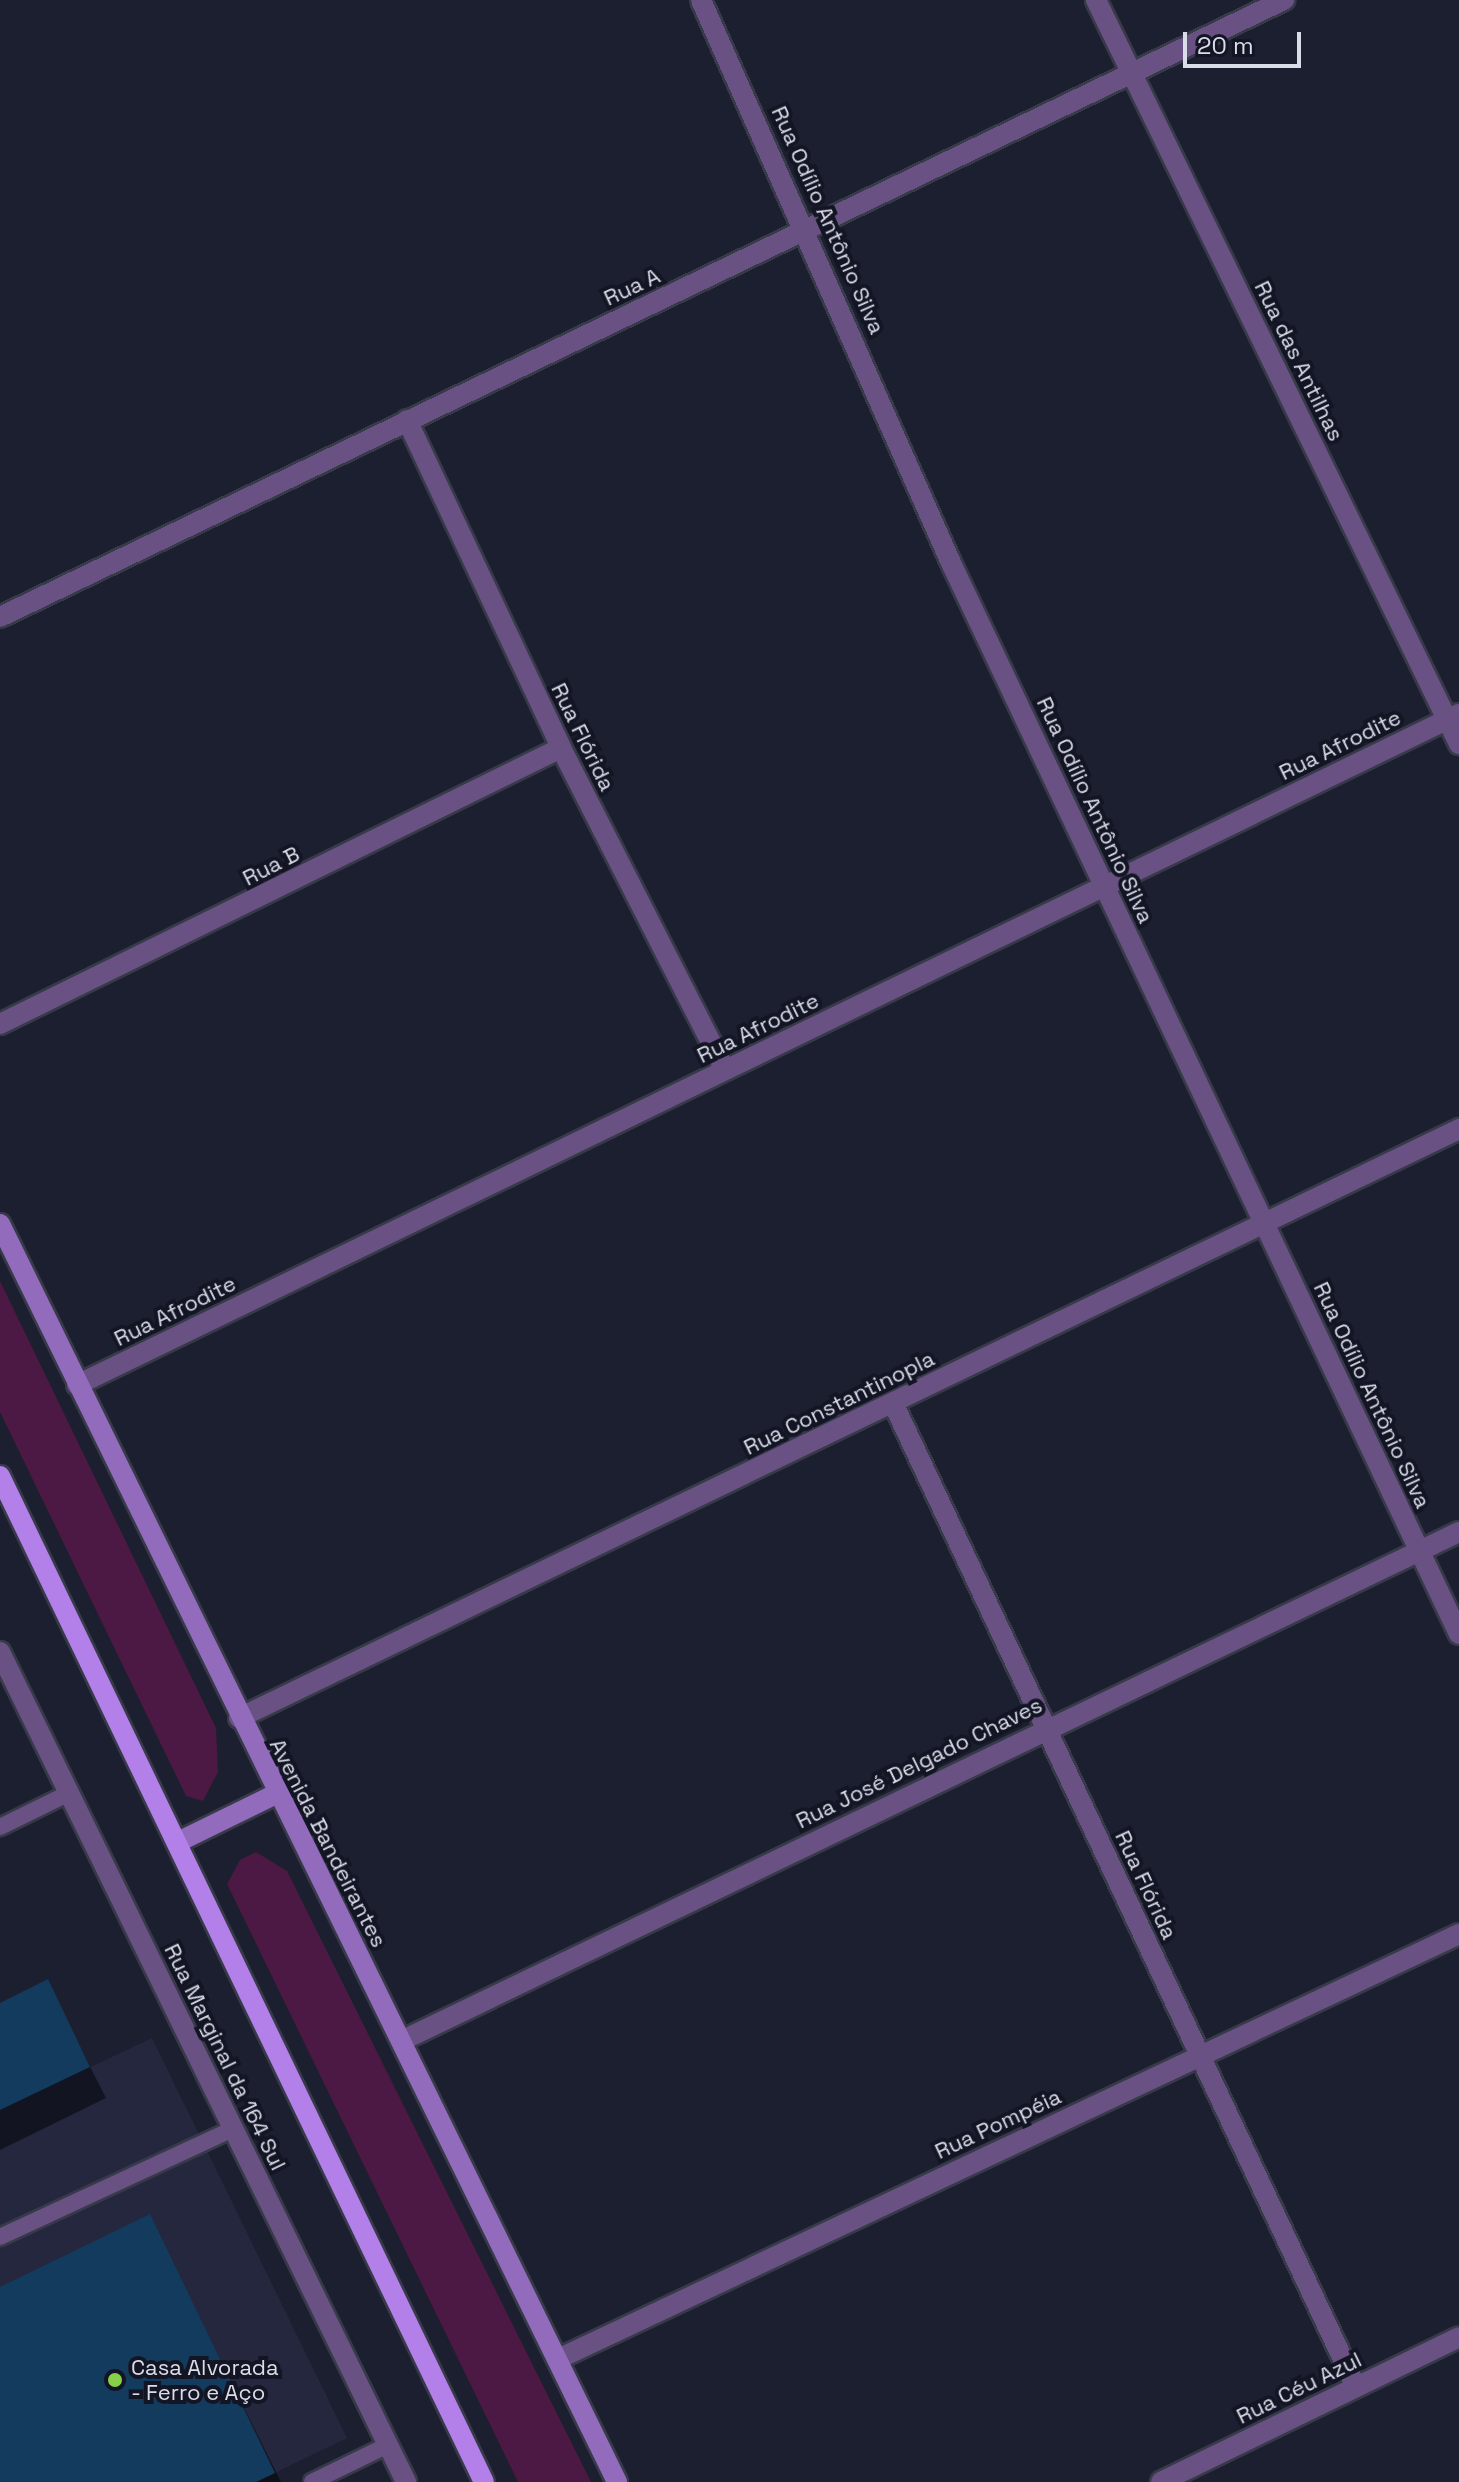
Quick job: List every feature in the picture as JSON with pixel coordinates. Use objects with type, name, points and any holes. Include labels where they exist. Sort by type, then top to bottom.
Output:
[{"type":"main road","points":[[0,1476],[484,2482]]},
{"type":"street","name":"Rua Odílio Antônio Silva","points":[[701,0],[808,230],[952,565],[1459,1634]]},
{"type":"street","name":"Rua das Antilhas","points":[[1096,0],[1453,716],[1459,744]]},
{"type":"street","name":"Rua A","points":[[0,617],[407,420],[1133,77],[1284,0]]},
{"type":"street","name":"Rua Flórida","points":[[407,420],[561,748],[725,1070]]},
{"type":"street","name":"Rua Afrodite","points":[[77,1385],[1105,888],[1453,716]]},
{"type":"street","name":"Rua B","points":[[0,1024],[561,748]]},
{"type":"street","name":"Rua Constantinopla","points":[[239,1718],[1459,1129]]},
{"type":"street","name":"Avenida Bandeirantes","points":[[0,1224],[276,1794],[617,2482]]},
{"type":"street","name":"Rua Flórida","points":[[893,1403],[1356,2387]]},
{"type":"street","name":"Rua José Delgado Chaves","points":[[401,2041],[1045,1727],[1459,1532]]},
{"type":"street","name":"Rua Marginal da 164 Sul","points":[[0,1652],[406,2482]]},
{"type":"street","points":[[178,1842],[276,1794]]},
{"type":"street","name":"Rua Pompéia","points":[[558,2359],[1459,1934]]},
{"type":"street","name":"Rua Céu Azul","points":[[1161,2482],[1459,2337]]},
{"type":"lane","points":[[0,1827],[69,1793]]},
{"type":"lane","points":[[0,2237],[233,2129]]},
{"type":"lane","points":[[312,2482],[388,2445]]},
{"type":"shaded area","points":[[0,1281],[216,1728],[218,1772],[203,1801],[186,1796],[0,1412]]},
{"type":"shaded area","points":[[256,1852],[287,1871],[591,2482],[518,2482],[227,1884],[240,1860]]},
{"type":"shaded area","name":"Casa Alvorada - Ferro e Aço","points":[[152,2038],[347,2438],[256,2482],[0,2482],[0,2110]]},
{"type":"building","points":[[48,1979],[90,2067],[0,2110],[0,2003]]},
{"type":"building","name":"Casa Alvorada - Ferro e Aço","points":[[150,2214],[275,2473],[256,2482],[0,2482],[0,2287]]},
{"type":"place","name":"Casa Alvorada - Ferro e Aço","points":[[115,2380]]}]
